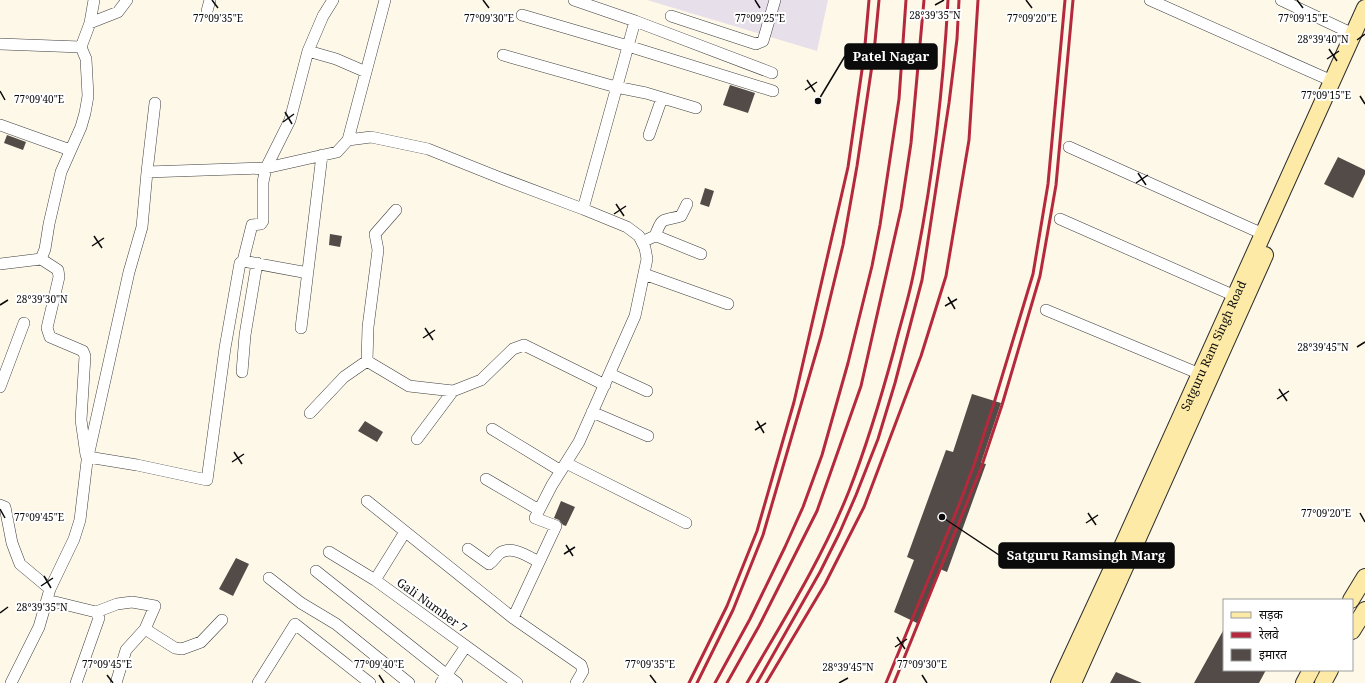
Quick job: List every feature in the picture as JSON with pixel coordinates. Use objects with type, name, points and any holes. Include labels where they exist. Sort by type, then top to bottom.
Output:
[{"type":"street","points":[[41,259],[45,249],[61,172],[81,127],[88,96],[86,59],[81,47],[90,23],[94,0]]},
{"type":"street","points":[[90,23],[118,12],[128,0]]},
{"type":"street","points":[[207,11],[210,0]]},
{"type":"street","points":[[88,459],[136,465],[207,480],[225,348],[240,263],[243,260],[252,225],[260,224],[263,221],[263,182],[266,168],[290,120],[308,51],[323,16],[333,0]]},
{"type":"street","points":[[147,172],[266,168],[336,152],[348,140],[385,0]]},
{"type":"street","points":[[574,0],[635,21],[772,73]]},
{"type":"street","points":[[671,16],[756,44],[763,41],[775,0]]},
{"type":"street","points":[[1150,0],[1332,81]]},
{"type":"street","points":[[1281,0],[1359,34]]},
{"type":"street","name":"Satguru Ram Singh Road","points":[[1073,683],[1129,561],[1359,34],[1365,8]]},
{"type":"street","points":[[522,15],[773,91]]},
{"type":"street","points":[[583,209],[635,21]]},
{"type":"street","name":"Satguru Ram Singh Road","points":[[1059,683],[1332,81],[1359,34]]},
{"type":"street","points":[[0,44],[81,47]]},
{"type":"street","points":[[308,51],[336,59],[366,72]]},
{"type":"street","points":[[504,56],[616,87],[646,93],[696,108]]},
{"type":"street","points":[[649,135],[662,98]]},
{"type":"street","points":[[11,683],[39,627],[49,594],[74,539],[80,520],[88,459],[129,272],[142,227],[155,103]]},
{"type":"street","points":[[0,125],[70,150]]},
{"type":"street","points":[[348,140],[371,137],[428,148],[627,227],[639,236],[642,242],[647,259],[635,316],[579,442],[535,518],[556,526],[513,618]]},
{"type":"street","points":[[1069,147],[1263,234]]},
{"type":"street","points":[[301,328],[322,155]]},
{"type":"street","points":[[642,242],[655,236],[660,222],[681,216],[687,204]]},
{"type":"street","points":[[367,361],[368,327],[378,250],[375,234],[396,210]]},
{"type":"street","points":[[1060,219],[1235,296]]},
{"type":"street","points":[[655,236],[701,254]]},
{"type":"street","points":[[0,264],[41,259],[58,270],[59,274],[47,328],[50,337],[83,351],[85,356],[81,420],[88,459]]},
{"type":"street","points":[[243,260],[308,273]]},
{"type":"street","points":[[242,372],[245,335],[257,263]]},
{"type":"street","points":[[644,274],[728,304]]},
{"type":"street","points":[[1046,310],[1200,374]]},
{"type":"street","points":[[0,387],[24,323]]},
{"type":"street","points":[[367,361],[409,386],[453,391],[481,380],[513,350],[524,345],[605,385]]},
{"type":"street","points":[[310,413],[344,377],[367,361]]},
{"type":"street","points":[[610,374],[648,391]]},
{"type":"street","points":[[417,439],[453,391]]},
{"type":"street","points":[[592,412],[648,436]]},
{"type":"street","points":[[492,429],[564,467],[686,523]]},
{"type":"street","points":[[486,479],[539,510]]},
{"type":"street","points":[[367,501],[513,618],[581,665],[583,671],[576,683]]},
{"type":"street","points":[[0,506],[5,507],[12,543],[20,564],[49,594],[96,612],[117,604],[132,602],[155,606],[145,629],[126,650],[116,683]]},
{"type":"street","points":[[375,580],[405,532]]},
{"type":"street","points":[[468,549],[489,564],[500,552],[511,550],[539,562]]},
{"type":"street","name":"Gali Number 7","points":[[329,552],[375,580],[517,683]]},
{"type":"street","points":[[316,571],[444,679],[457,683]]},
{"type":"street","points":[[1352,599],[1365,577]]},
{"type":"street","points":[[268,578],[301,603],[336,624],[409,683]]},
{"type":"street","points":[[1353,630],[1365,610]]},
{"type":"street","points":[[76,683],[99,618],[96,612]]},
{"type":"street","points":[[145,629],[175,648],[182,649],[201,642],[222,620]]},
{"type":"street","points":[[258,683],[295,624],[370,683]]},
{"type":"street","points":[[444,679],[466,646]]},
{"type":"street","points":[[1304,683],[1310,671]]},
{"type":"street","points":[[1323,683],[1329,671]]},
{"type":"shaded area","points":[[647,0],[828,0],[817,51]]},
{"type":"building","points":[[730,85],[755,93],[748,113],[723,105]]},
{"type":"building","points":[[7,135],[26,142],[23,150],[4,143]]},
{"type":"building","points":[[1338,157],[1365,170],[1365,174],[1353,198],[1324,184]]},
{"type":"building","points":[[705,188],[714,191],[709,207],[700,204]]},
{"type":"building","points":[[330,234],[342,236],[340,247],[329,245]]},
{"type":"building","points":[[972,394],[1001,403],[981,463],[986,464],[947,572],[940,569],[919,624],[894,612],[914,560],[907,557],[946,450],[953,452]]},
{"type":"building","points":[[365,421],[383,432],[377,442],[358,431]]},
{"type":"building","points":[[561,501],[575,507],[566,526],[554,518]]},
{"type":"building","points":[[236,558],[249,564],[233,596],[219,589]]},
{"type":"building","points":[[1223,631],[1223,671],[1265,671],[1259,683],[1194,683]]},
{"type":"building","points":[[1116,672],[1142,683],[1110,683]]},
{"type":"railway","points":[[689,683],[727,606],[757,531],[794,402],[848,167],[864,56],[869,0]]},
{"type":"railway","points":[[697,683],[733,610],[763,535],[821,336],[843,245],[857,166],[874,52],[879,0]]},
{"type":"railway","points":[[715,683],[750,619],[803,507],[822,455],[848,363],[872,266],[880,225],[899,99],[906,0]]},
{"type":"railway","points":[[727,683],[759,626],[817,511],[861,386],[901,209],[911,143],[924,0]]},
{"type":"railway","points":[[747,683],[827,541],[856,474],[879,404],[911,285],[926,208],[940,104],[948,0]]},
{"type":"railway","points":[[757,683],[820,572],[839,534],[878,439],[895,383],[922,280],[949,103],[957,39],[959,0]]},
{"type":"railway","points":[[766,683],[825,584],[864,507],[921,356],[946,276],[969,140],[978,0]]},
{"type":"railway","points":[[886,683],[974,465],[1033,274],[1048,184],[1065,0]]},
{"type":"railway","points":[[894,683],[981,468],[1002,405],[1040,276],[1056,185],[1073,0]]},
{"type":"place","name":"Patel Nagar","points":[[818,101]]},
{"type":"place","name":"Satguru Ramsingh Marg","points":[[942,517]]}]
